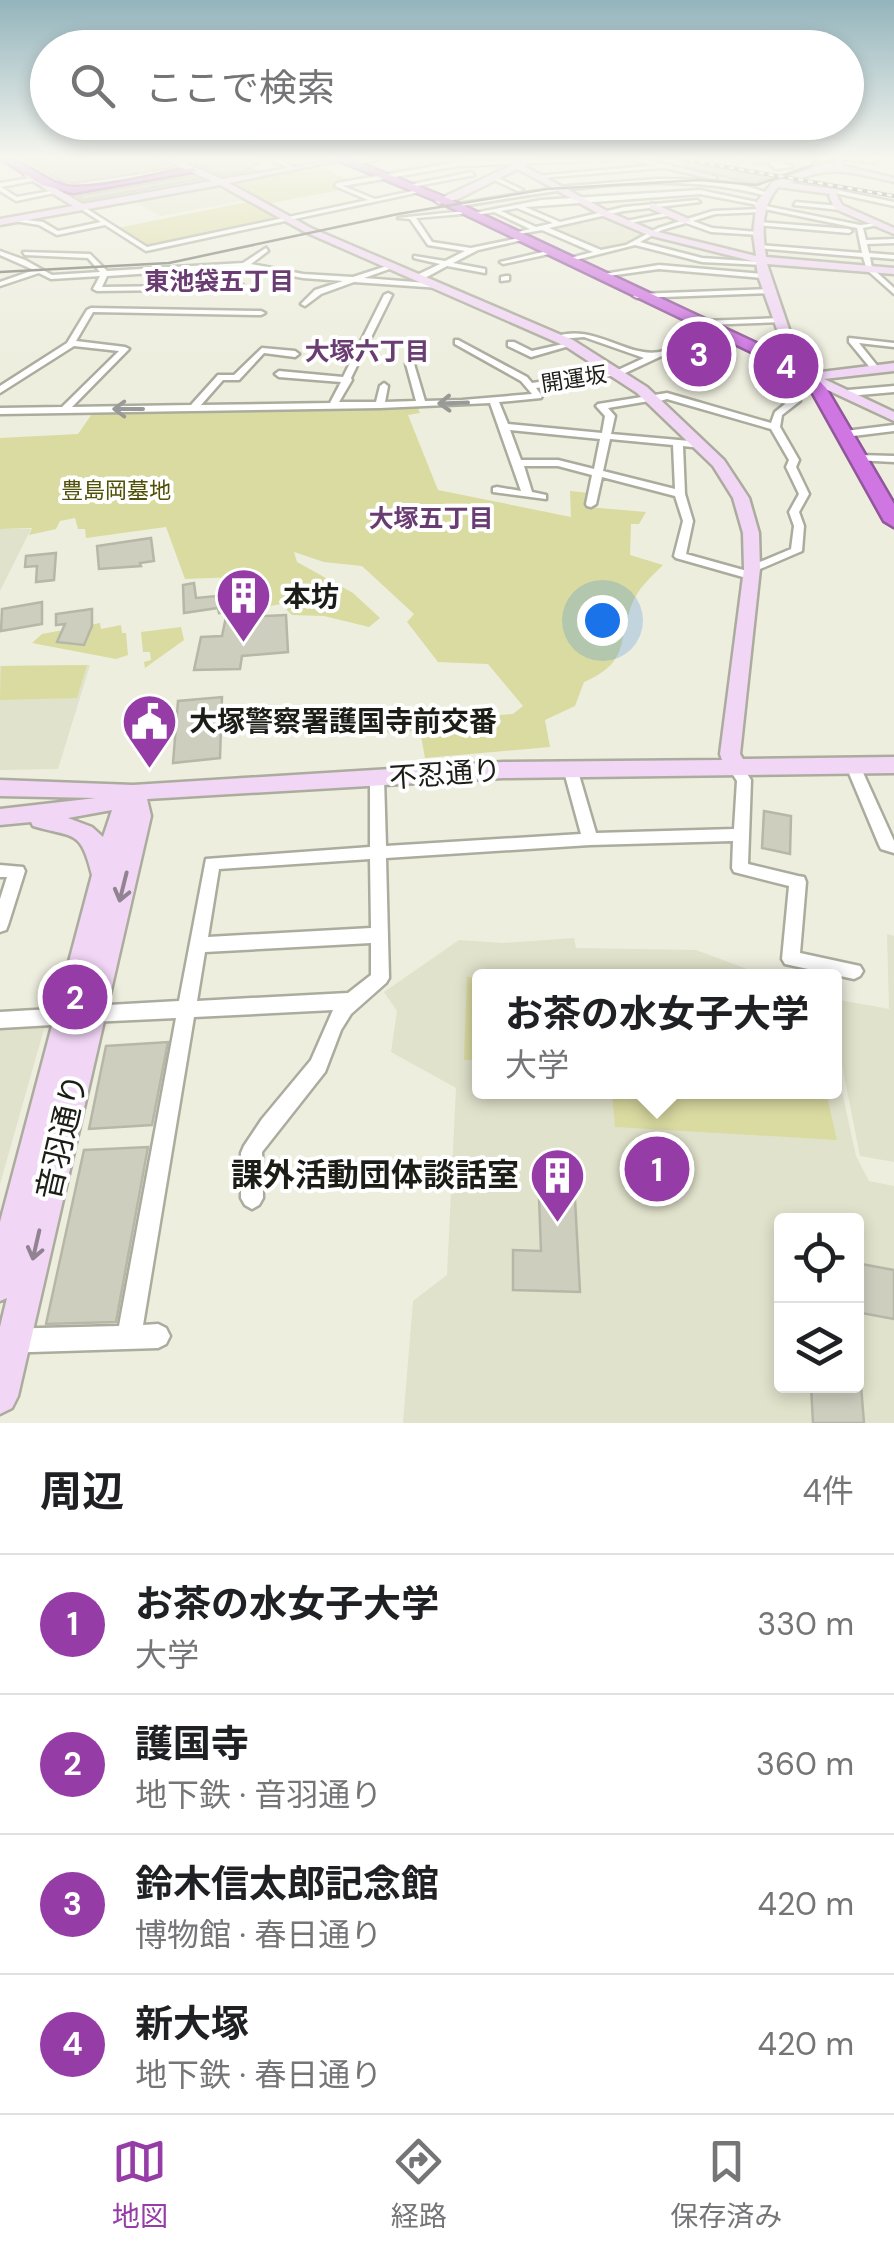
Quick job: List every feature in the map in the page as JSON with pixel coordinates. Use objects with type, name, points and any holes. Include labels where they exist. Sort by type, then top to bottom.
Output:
[{"type":"highway","points":[[494,225],[773,356],[805,382],[845,434],[894,521]]},
{"type":"highway","points":[[519,238],[600,274],[805,382]]},
{"type":"highway","points":[[773,356],[790,358],[796,352]]},
{"type":"street","points":[[44,225],[57,233]]},
{"type":"street","points":[[48,239],[57,233],[95,225]]},
{"type":"street","points":[[104,225],[146,249],[261,225]]},
{"type":"street","points":[[298,225],[565,341],[652,399],[727,473],[741,498],[751,533],[751,572],[730,754],[744,780],[740,868],[798,882],[790,959],[854,971]]},
{"type":"street","points":[[417,225],[430,244],[472,250]]},
{"type":"street","points":[[532,225],[642,267]]},
{"type":"street","points":[[420,277],[472,250],[561,225]]},
{"type":"street","points":[[633,225],[761,262]]},
{"type":"street","points":[[568,260],[634,243],[671,225]]},
{"type":"street","points":[[701,225],[714,230],[860,229],[871,225]]},
{"type":"street","points":[[678,445],[680,494],[688,521],[680,556],[751,572],[796,552],[800,526],[794,512],[804,494],[791,468],[794,460],[775,427],[778,414],[794,401],[808,370],[796,352],[770,291],[761,262],[760,225]]},
{"type":"street","points":[[851,225],[860,229]]},
{"type":"street","points":[[860,229],[869,269],[894,289]]},
{"type":"street","points":[[114,242],[130,240]]},
{"type":"street","points":[[862,242],[894,241]]},
{"type":"street","points":[[634,243],[699,259],[894,271]]},
{"type":"street","points":[[25,253],[37,246]]},
{"type":"street","points":[[701,246],[697,270],[704,292]]},
{"type":"street","points":[[220,312],[240,287],[247,265],[266,250],[256,248]]},
{"type":"street","points":[[642,267],[653,248]]},
{"type":"street","points":[[504,262],[547,253]]},
{"type":"street","points":[[671,267],[676,254]]},
{"type":"street","points":[[844,254],[846,267]]},
{"type":"street","points":[[600,274],[659,266],[697,270],[844,254],[894,257]]},
{"type":"street","points":[[5,256],[90,256],[105,273]]},
{"type":"street","points":[[5,256],[50,278],[247,265],[303,276],[440,286]]},
{"type":"street","points":[[0,284],[39,272],[62,256]]},
{"type":"street","points":[[416,257],[482,271]]},
{"type":"street","points":[[305,304],[318,292],[394,266]]},
{"type":"street","points":[[659,266],[676,293]]},
{"type":"street","points":[[141,288],[146,270]]},
{"type":"street","points":[[105,273],[97,289],[240,287]]},
{"type":"street","points":[[640,295],[770,291]]},
{"type":"street","points":[[722,292],[740,321]]},
{"type":"street","points":[[333,406],[388,295]]},
{"type":"street","points":[[0,390],[21,380],[71,343],[91,310],[261,314]]},
{"type":"street","points":[[702,323],[781,320]]},
{"type":"street","points":[[511,344],[531,354],[585,335],[647,356]]},
{"type":"street","points":[[875,368],[852,340],[894,345]]},
{"type":"street","points":[[458,342],[530,386]]},
{"type":"street","points":[[64,410],[124,349],[71,343]]},
{"type":"street","points":[[192,409],[222,377],[236,378],[262,350],[296,354],[279,374],[348,380]]},
{"type":"street","points":[[618,373],[647,356],[664,352]]},
{"type":"street","points":[[410,364],[420,404]]},
{"type":"street","points":[[805,382],[894,366]]},
{"type":"street","name":"開運坂","points":[[530,386],[618,373]]},
{"type":"street","points":[[805,382],[848,393],[894,417]]},
{"type":"street","points":[[380,405],[384,386]]},
{"type":"street","name":"開運坂","points":[[494,402],[538,396],[530,386]]},
{"type":"street","points":[[848,393],[894,389]]},
{"type":"street","points":[[591,504],[608,438],[610,416],[602,406],[667,396],[775,427]]},
{"type":"street","points":[[0,411],[494,402],[527,494]]},
{"type":"street","points":[[505,427],[701,445]]},
{"type":"street","points":[[845,434],[894,428]]},
{"type":"street","points":[[859,458],[894,459]]},
{"type":"street","points":[[518,463],[558,463],[680,494]]},
{"type":"street","points":[[497,490],[542,496]]},
{"type":"street","name":"不忍通り","points":[[9,817],[99,806],[136,792],[570,768],[894,765]]},
{"type":"street","points":[[853,766],[887,845],[894,846]]},
{"type":"street","points":[[570,768],[590,838]]},
{"type":"street","points":[[252,1198],[251,1153],[255,1146],[284,1102],[314,1072],[335,1023],[350,1001],[380,978],[377,778]]},
{"type":"street","points":[[0,788],[136,792]]},
{"type":"street","name":"音羽通り","points":[[0,1396],[7,1341],[80,1015],[100,893],[122,812],[136,792]]},
{"type":"street","name":"音羽通り","points":[[0,1285],[140,816],[136,792]]},
{"type":"street","points":[[9,817],[69,826],[94,841],[103,864],[100,893]]},
{"type":"street","points":[[129,1336],[212,863],[590,838],[742,835]]},
{"type":"street","points":[[0,871],[17,871],[0,925]]},
{"type":"street","points":[[198,945],[381,935]]},
{"type":"street","points":[[0,1020],[350,1001]]},
{"type":"street","points":[[7,1341],[158,1336]]},
{"type":"shaded area","points":[[567,225],[624,225],[645,234],[627,245],[602,250],[550,230]]},
{"type":"shaded area","points":[[0,529],[31,529],[0,591]]},
{"type":"shaded area","points":[[90,665],[58,769],[0,770],[0,666]]},
{"type":"shaded area","points":[[887,934],[894,936],[894,1162],[860,1156],[842,1065],[842,1000],[889,1009]]},
{"type":"shaded area","points":[[574,938],[576,948],[696,950],[747,969],[472,969],[472,1099],[842,1099],[842,1091],[856,1156],[869,1181],[894,1186],[894,1423],[403,1423],[413,1301],[447,1275],[456,1088],[391,1052],[397,1011],[384,992],[459,940],[503,943]]},
{"type":"shaded area","points":[[46,1022],[0,1184],[0,1024]]},
{"type":"green space","points":[[130,225],[250,225],[152,247],[117,228]]},
{"type":"green space","name":"豊島岡墓地","points":[[417,406],[420,413],[408,415],[438,490],[571,517],[570,491],[589,493],[588,507],[646,512],[639,524],[631,524],[630,555],[663,565],[635,598],[620,650],[609,667],[584,682],[575,706],[545,720],[550,747],[425,758],[420,731],[374,733],[371,723],[513,714],[523,706],[488,664],[438,662],[407,622],[414,614],[362,566],[324,562],[294,552],[297,562],[353,593],[380,618],[369,627],[324,616],[292,615],[281,604],[243,611],[236,577],[185,579],[166,527],[86,538],[85,529],[78,529],[75,518],[60,521],[56,529],[29,535],[32,528],[0,529],[0,438],[78,434],[94,411]]},
{"type":"green space","points":[[100,623],[101,629],[121,625],[122,633],[126,633],[128,655],[116,659],[32,643],[42,634]]},
{"type":"green space","points":[[181,627],[184,640],[145,668],[144,662],[151,660],[150,652],[143,652],[141,632]]},
{"type":"green space","points":[[87,665],[77,698],[0,700],[1,666]]},
{"type":"green space","points":[[467,977],[472,977],[472,1060],[464,1060]]},
{"type":"green space","points":[[613,1099],[828,1099],[837,1140],[615,1127]]},
{"type":"building","points":[[151,538],[154,561],[140,563],[141,566],[99,569],[97,546]]},
{"type":"building","points":[[56,553],[54,580],[36,582],[37,566],[25,567],[26,556]]},
{"type":"building","name":"本坊","points":[[194,583],[196,598],[238,594],[242,617],[286,615],[288,652],[242,656],[240,669],[194,670],[201,637],[222,636],[227,612],[219,613],[218,608],[184,613],[183,585]]},
{"type":"building","points":[[42,602],[42,624],[1,631],[2,609]]},
{"type":"building","points":[[92,609],[92,626],[84,645],[57,642],[65,624],[56,625],[56,614]]},
{"type":"building","points":[[222,697],[220,758],[173,763],[178,701]]},
{"type":"building","points":[[764,811],[791,816],[790,854],[762,848]]},
{"type":"building","points":[[168,1042],[152,1125],[89,1129],[106,1046]]},
{"type":"building","points":[[148,1147],[116,1322],[46,1324],[84,1150]]},
{"type":"building","name":"課外活動団体談話室","points":[[539,1197],[575,1199],[580,1292],[513,1290],[513,1250],[541,1251]]},
{"type":"building","points":[[864,1264],[894,1270],[894,1319],[864,1313]]},
{"type":"building","points":[[811,1393],[862,1393],[864,1423],[813,1423]]},
{"type":"tram line","points":[[0,272],[169,263],[345,225]]},
{"type":"place","name":"鈴木信太郎記念館","points":[[699,354]]},
{"type":"place","name":"新大塚","points":[[786,366]]},
{"type":"place","name":"本坊","points":[[244,645]]},
{"type":"place","name":"大塚警察署護国寺前交番","points":[[150,770]]},
{"type":"place","name":"護国寺","points":[[75,997]]},
{"type":"place","name":"お茶の水女子大学","points":[[657,1169]]},
{"type":"place","name":"課外活動団体談話室","points":[[558,1224]]},
{"type":"district","name":"東池袋五丁目","points":[[219,281]]},
{"type":"district","name":"大塚六丁目","points":[[367,351]]},
{"type":"district","name":"大塚五丁目","points":[[431,518]]}]
